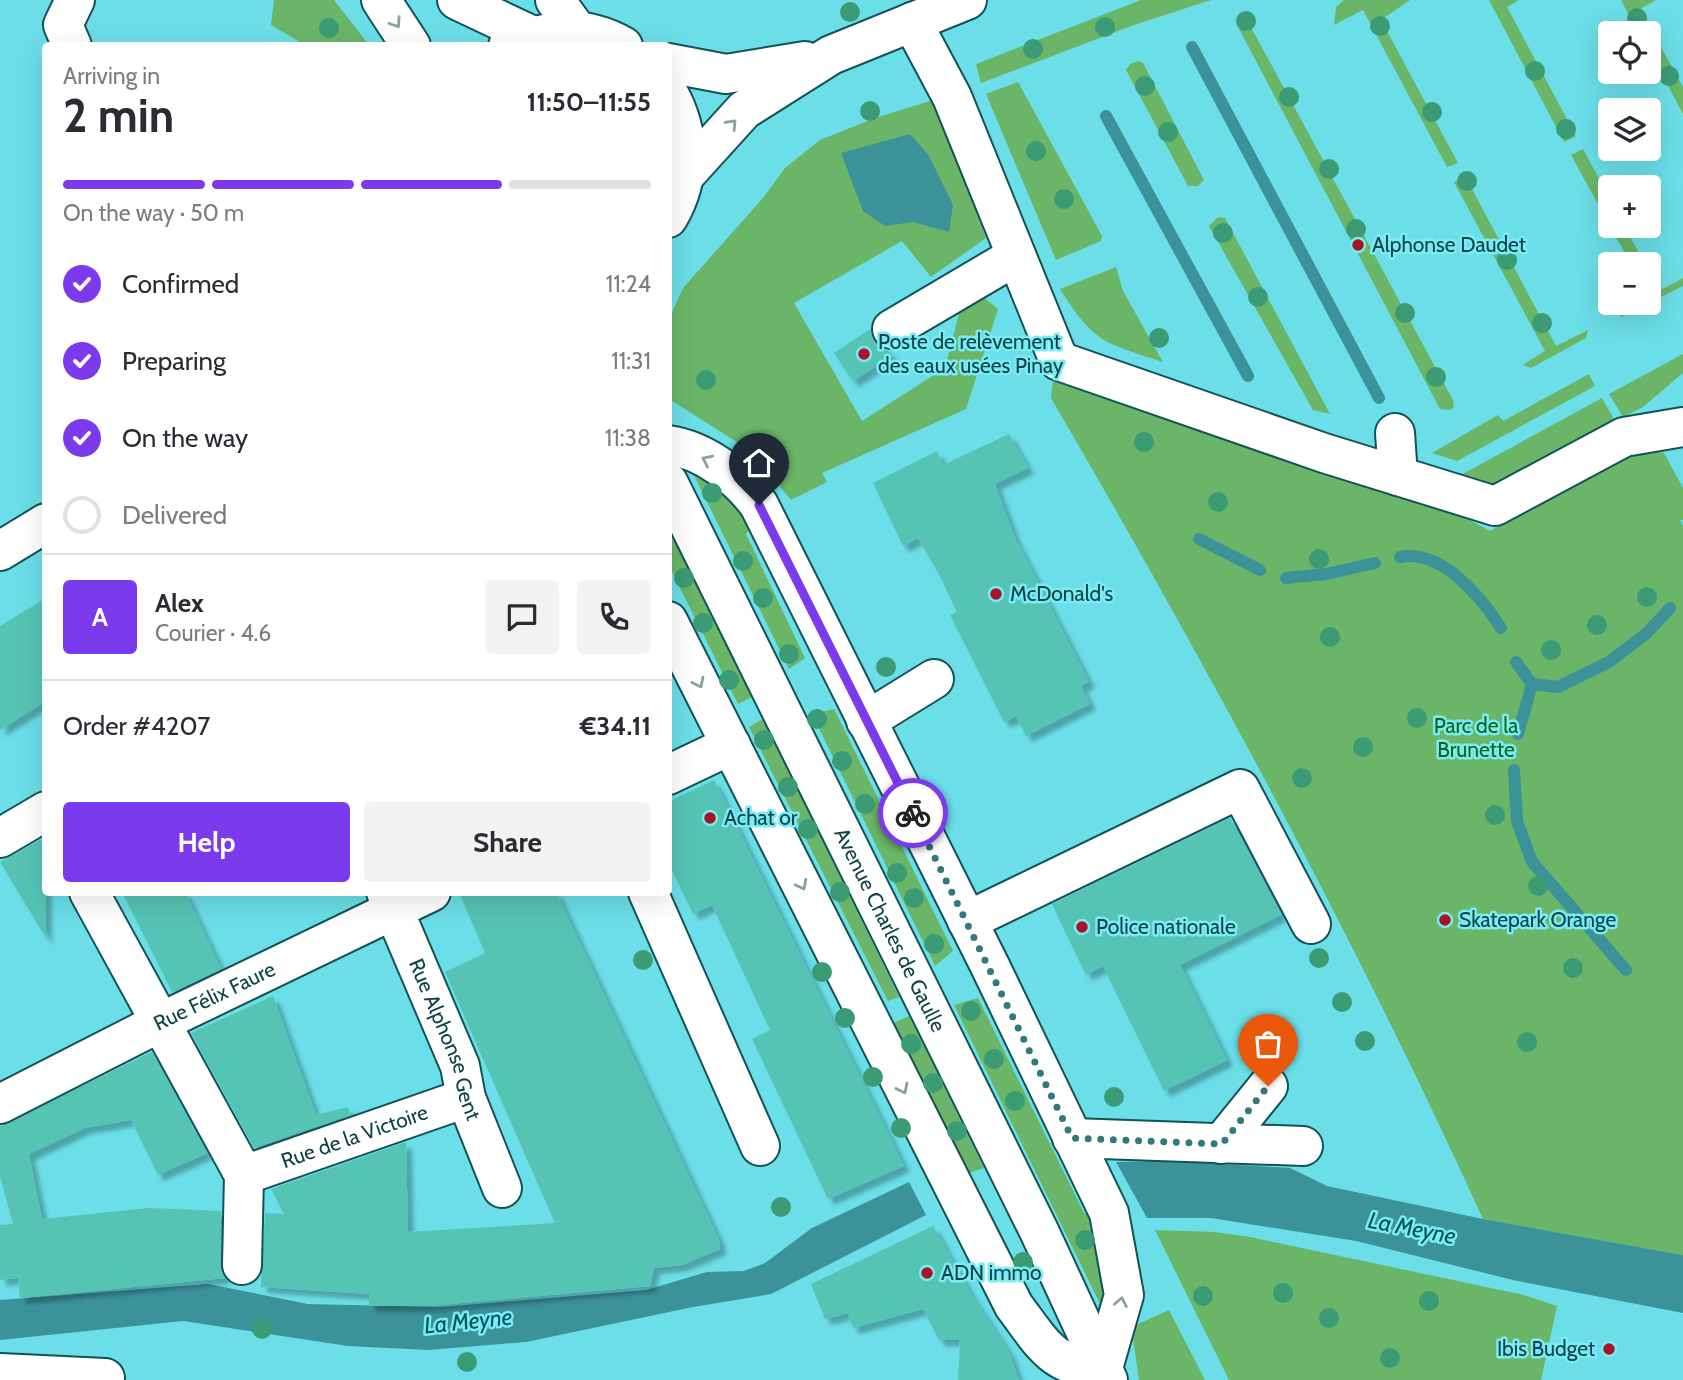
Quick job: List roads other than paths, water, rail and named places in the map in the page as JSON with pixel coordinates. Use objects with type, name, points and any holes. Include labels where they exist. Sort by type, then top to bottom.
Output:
[{"type":"main road","points":[[70,42],[62,25],[75,0]]},
{"type":"main road","points":[[381,0],[408,42]]},
{"type":"main road","points":[[457,0],[520,41],[566,14],[616,42]]},
{"type":"main road","points":[[672,64],[726,74],[761,71],[831,55],[967,0]]},
{"type":"main road","points":[[912,22],[952,97],[1059,361],[1398,476],[1495,506],[1624,437],[1683,427]]},
{"type":"main road","points":[[686,174],[744,110],[831,55]]},
{"type":"main road","points":[[672,99],[679,110],[686,142],[686,174],[672,211]]},
{"type":"main road","points":[[892,329],[1016,256]]},
{"type":"main road","points":[[1395,433],[1398,476]]},
{"type":"main road","points":[[672,446],[679,447],[718,466],[744,483],[759,505],[967,921],[1109,1213],[1124,1295],[1105,1374],[1080,1369],[1054,1356],[1014,1306],[960,1204],[672,629]]},
{"type":"main road","name":"Avenue Charles de Gaulle","points":[[672,490],[1039,1230],[1105,1374]]},
{"type":"main road","points":[[0,551],[42,525]]},
{"type":"main road","points":[[866,721],[934,679]]},
{"type":"main road","points":[[672,773],[731,745]]},
{"type":"main road","points":[[967,921],[1240,789],[1311,924]]},
{"type":"main road","points":[[0,838],[42,814]]},
{"type":"main road","points":[[91,896],[244,1175],[242,1265]]},
{"type":"main road","name":"Rue Félix Faure","points":[[0,1104],[390,901],[413,896]]},
{"type":"main road","points":[[651,896],[760,1146]]},
{"type":"main road","name":"Rue Alphonse Gent","points":[[390,901],[460,1066],[466,1098],[502,1188]]},
{"type":"main road","points":[[1222,1144],[1268,1086]]},
{"type":"main road","name":"Rue de la Victoire","points":[[244,1175],[466,1098]]},
{"type":"main road","points":[[1072,1138],[1303,1146]]},
{"type":"main road","points":[[1041,1340],[1046,1380]]},
{"type":"main road","points":[[0,1373],[105,1378]]},
{"type":"water","points":[[910,134],[929,156],[953,205],[949,232],[913,222],[885,226],[863,211],[841,153]]},
{"type":"water","name":"La Meyne","points":[[1167,1161],[1290,1168],[1327,1186],[1483,1219],[1683,1255],[1683,1313],[1513,1280],[1356,1241],[1211,1218],[1147,1218],[1116,1162]]},
{"type":"water","name":"La Meyne","points":[[909,1182],[926,1215],[771,1294],[693,1307],[526,1342],[429,1350],[348,1346],[183,1321],[0,1340],[0,1300],[208,1284],[308,1304],[441,1307],[646,1290],[707,1272],[744,1271],[765,1263],[812,1228]]},
{"type":"waterway","points":[[1192,47],[1379,398]]},
{"type":"waterway","points":[[1106,116],[1248,376]]},
{"type":"waterway","points":[[1199,539],[1260,570]]},
{"type":"waterway","points":[[1400,557],[1416,556],[1445,568],[1471,590],[1501,628]]},
{"type":"waterway","points":[[1286,578],[1326,574],[1375,563]]},
{"type":"waterway","points":[[1516,662],[1532,684],[1558,687],[1609,662],[1647,633],[1670,608]]},
{"type":"waterway","points":[[1518,734],[1532,684]]},
{"type":"waterway","points":[[1514,770],[1517,821],[1532,862],[1626,970]]},
{"type":"place","name":"Alphonse Daudet","points":[[1358,245]]},
{"type":"place","name":"Poste de relèvement des eaux usées Pinay","points":[[864,354]]},
{"type":"place","name":"McDonald's","points":[[996,594]]},
{"type":"place","name":"Achat or","points":[[710,818]]},
{"type":"place","name":"Skatepark Orange","points":[[1445,920]]},
{"type":"place","name":"Police nationale","points":[[1082,927]]},
{"type":"place","name":"ADN immo","points":[[927,1273]]},
{"type":"place","name":"Ibis Budget","points":[[1609,1349]]},
{"type":"park label","name":"Parc de la Brunette","points":[[1476,738]]}]
